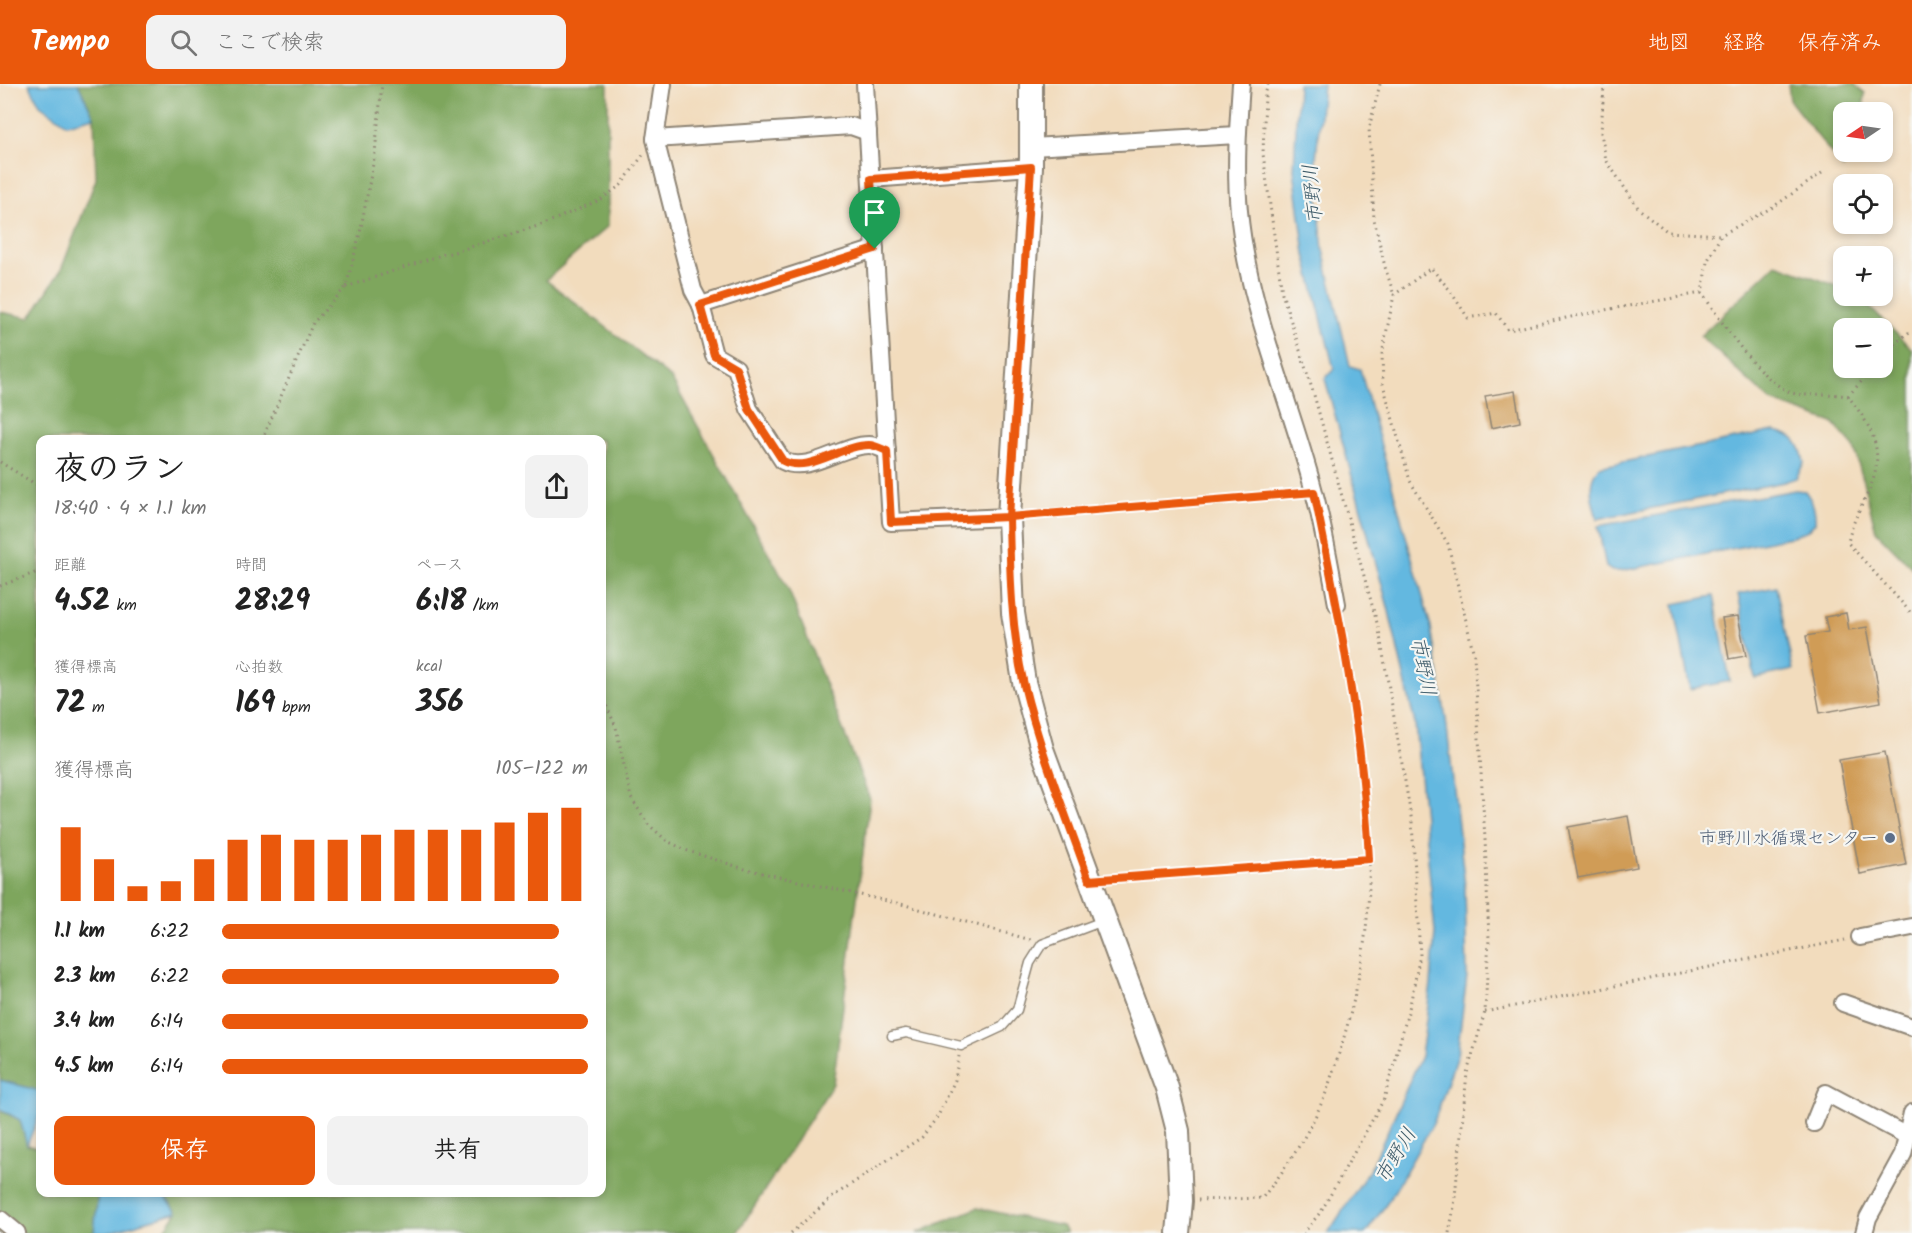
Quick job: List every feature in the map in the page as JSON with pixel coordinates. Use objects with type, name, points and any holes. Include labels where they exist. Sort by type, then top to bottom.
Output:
[{"type":"street","points":[[663,84],[655,139],[693,290],[700,305],[714,355],[736,368],[749,409],[783,461],[791,465],[803,465],[837,452],[870,445],[887,451]]},
{"type":"street","points":[[865,84],[891,522],[1009,517]]},
{"type":"street","points":[[1031,84],[1032,157],[1009,517],[1012,613],[1024,682],[1042,749],[1167,1088],[1178,1131],[1181,1201],[1178,1233]]},
{"type":"street","points":[[1241,84],[1237,135],[1239,211],[1249,271],[1274,363],[1314,492],[1337,604]]},
{"type":"street","points":[[655,139],[851,126],[868,132]]},
{"type":"street","points":[[871,179],[1032,157],[1237,135]]},
{"type":"street","points":[[700,305],[875,249]]},
{"type":"street","points":[[1860,937],[1912,927]]},
{"type":"street","points":[[1843,1003],[1912,1027]]},
{"type":"street","points":[[1814,1123],[1826,1093],[1907,1136]]},
{"type":"street","points":[[1864,1233],[1868,1218],[1903,1154],[1912,1113]]},
{"type":"street","points":[[0,1219],[17,1233]]},
{"type":"lane","points":[[892,1036],[906,1033],[961,1046],[1002,1027],[1017,1010],[1030,963],[1042,944],[1104,921]]},
{"type":"path","points":[[264,435],[313,323],[346,287],[360,233],[375,153],[382,84]]},
{"type":"path","points":[[1268,84],[1265,95],[1263,154],[1282,293],[1314,394],[1379,630],[1412,822],[1420,956],[1410,1005],[1384,1099],[1322,1210],[1304,1233]]},
{"type":"path","points":[[1380,84],[1370,128],[1374,219],[1394,295],[1382,354],[1383,384],[1410,481],[1448,544],[1474,655],[1488,928],[1485,1012],[1467,1073],[1454,1207],[1449,1233]]},
{"type":"path","points":[[1604,84],[1601,134],[1606,160],[1639,209],[1668,232],[1721,235],[1773,207],[1822,173]]},
{"type":"path","points":[[346,287],[544,224],[600,200],[621,185],[655,139]]},
{"type":"path","points":[[1721,235],[1707,262],[1702,293],[1729,333],[1771,381],[1783,389],[1798,395],[1848,396],[1865,417],[1877,449],[1877,470],[1851,528],[1848,543],[1912,614]]},
{"type":"path","points":[[1394,295],[1431,268],[1449,289],[1468,318],[1496,313],[1508,330],[1702,293]]},
{"type":"path","points":[[1893,346],[1912,330]]},
{"type":"path","points":[[1848,396],[1865,378]]},
{"type":"path","points":[[0,462],[36,484]]},
{"type":"path","points":[[1009,517],[1314,492]]},
{"type":"path","points":[[0,586],[36,572]]},
{"type":"path","points":[[1181,1201],[1262,1198],[1285,1170],[1323,1102],[1348,1028],[1359,980],[1365,934],[1369,859],[1358,738],[1337,604]]},
{"type":"path","points":[[606,706],[616,727],[631,798],[648,824],[667,841],[688,851],[745,869],[905,905],[1042,944]]},
{"type":"path","points":[[1089,880],[1369,859]]},
{"type":"path","points":[[1485,1012],[1860,937]]},
{"type":"path","points":[[791,1233],[835,1195],[922,1137],[938,1116],[955,1080],[961,1046]]},
{"type":"green space","points":[[78,84],[608,84],[608,226],[546,280],[671,378],[788,588],[870,799],[833,1084],[737,1233],[163,1233],[177,1212],[165,1197],[606,1197],[606,435],[36,435],[36,1090],[0,1080],[0,312],[30,318],[61,270],[96,179],[94,117]]},
{"type":"green space","points":[[1788,84],[1854,84],[1865,93],[1864,102],[1833,102],[1833,155],[1790,101]]},
{"type":"green space","points":[[1838,162],[1849,162],[1843,168]]},
{"type":"green space","points":[[1776,264],[1833,284],[1833,306],[1868,306],[1880,318],[1833,318],[1833,378],[1893,378],[1893,330],[1912,349],[1912,568],[1876,531],[1854,447],[1833,423],[1771,401],[1700,336]]},
{"type":"green space","points":[[0,1110],[20,1120],[27,1145],[36,1148],[36,1197],[98,1197],[94,1233],[0,1233]]},
{"type":"green space","points":[[977,1208],[1062,1226],[1066,1233],[917,1233]]},
{"type":"water","points":[[29,84],[78,84],[94,117],[67,124],[40,105]]},
{"type":"water","name":"市野川","points":[[1298,84],[1323,84],[1315,169],[1323,250],[1350,366],[1360,369],[1431,627],[1446,719],[1465,886],[1467,976],[1457,1055],[1434,1122],[1390,1199],[1366,1233],[1328,1233],[1372,1166],[1421,1056],[1431,984],[1435,932],[1415,724],[1388,607],[1325,379],[1334,369],[1305,254],[1294,170]]},
{"type":"water","points":[[1774,431],[1787,434],[1801,450],[1804,463],[1796,478],[1597,519],[1591,486],[1599,467]]},
{"type":"water","points":[[1795,490],[1805,491],[1810,499],[1815,523],[1808,530],[1795,536],[1621,571],[1612,571],[1606,567],[1598,526]]},
{"type":"water","points":[[1776,587],[1793,670],[1755,678],[1738,594]]},
{"type":"water","points":[[1714,596],[1730,681],[1690,689],[1674,604]]},
{"type":"water","points":[[0,1080],[36,1090],[36,1124],[27,1145],[20,1120],[0,1109]]},
{"type":"water","points":[[98,1197],[165,1197],[177,1212],[107,1233],[94,1233]]},
{"type":"building","points":[[1515,391],[1520,422],[1491,428],[1485,396]]},
{"type":"building","points":[[1846,613],[1849,630],[1867,627],[1881,702],[1820,713],[1806,636],[1828,632],[1825,617]]},
{"type":"building","points":[[1738,616],[1746,656],[1729,659],[1722,618]]},
{"type":"building","points":[[1885,752],[1906,865],[1860,874],[1839,760]]},
{"type":"building","points":[[1628,816],[1637,867],[1578,878],[1568,827]]},
{"type":"place","name":"市野川水循環センター","points":[[1890,838]]},
{"type":"route","points":[[875,249],[700,305],[714,355],[736,368],[749,409],[783,461],[791,465],[803,465],[837,452],[870,445],[887,451],[891,522],[1009,517],[1012,613],[1024,682],[1042,749],[1089,880],[1369,859],[1358,738],[1337,604],[1314,492],[1009,517],[1031,167],[871,179],[875,249]]}]
